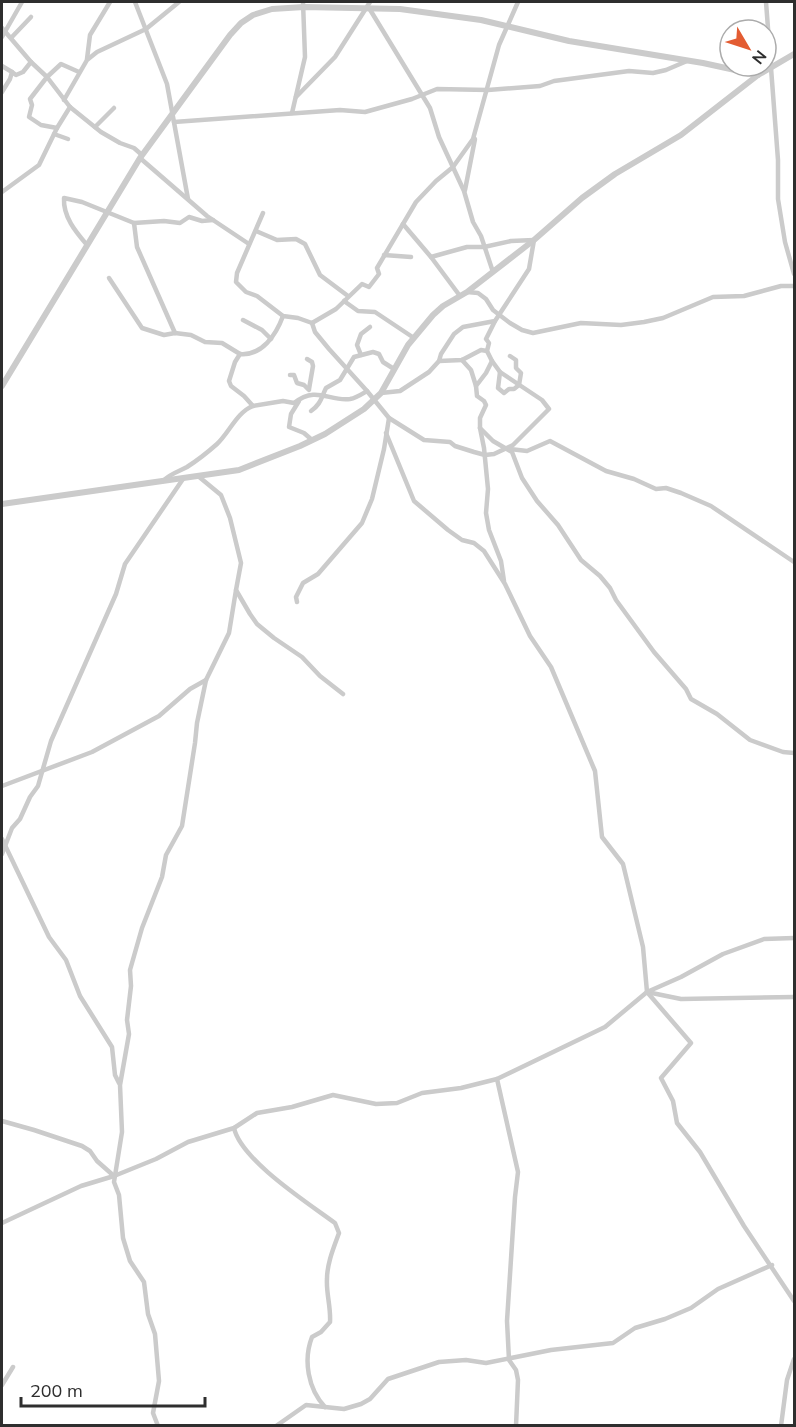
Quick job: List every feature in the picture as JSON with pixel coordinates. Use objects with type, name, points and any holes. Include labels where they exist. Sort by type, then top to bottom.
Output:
[{"type":"street","points":[[22,2],[3,32],[47,77],[70,107],[95,127],[120,143],[134,148],[213,220],[249,244]]},
{"type":"street","points":[[87,60],[90,35],[110,2]]},
{"type":"street","points":[[135,2],[167,84],[188,199]]},
{"type":"street","points":[[64,100],[87,60],[97,52],[146,29],[179,2]]},
{"type":"street","points":[[464,191],[477,128],[499,45],[518,2]]},
{"type":"street","points":[[766,2],[767,18]]},
{"type":"street","points":[[292,113],[305,57],[304,4]]},
{"type":"street","points":[[2,386],[141,156],[230,35],[241,23],[253,15],[272,9],[304,4],[412,10],[481,20],[569,41],[718,67]]},
{"type":"street","points":[[369,6],[430,108],[439,137],[464,191],[473,222],[493,272]]},
{"type":"street","points":[[296,97],[335,57],[369,6]]},
{"type":"street","points":[[11,38],[31,17]]},
{"type":"street","points":[[778,64],[794,55]]},
{"type":"street","points":[[174,122],[340,110],[365,112],[437,89],[487,90],[540,86],[554,81],[629,71],[653,73],[687,61]]},
{"type":"street","points":[[2,66],[20,75],[30,62]]},
{"type":"street","points":[[57,128],[41,125],[29,117],[32,105],[30,99],[47,77],[62,64],[79,72]]},
{"type":"street","points":[[2,92],[12,72]]},
{"type":"street","points":[[2,504],[239,470],[271,459],[343,423],[381,393],[414,338],[433,315],[467,292],[534,240],[586,194],[681,135],[754,78]]},
{"type":"street","points":[[771,78],[780,220],[795,274]]},
{"type":"street","points":[[2,192],[39,165],[70,107]]},
{"type":"street","points":[[95,127],[114,108]]},
{"type":"street","points":[[263,213],[237,273],[236,282],[246,292],[257,296],[284,316],[312,322],[336,309],[362,284],[369,287],[379,274],[377,268],[416,202],[453,167],[465,152],[477,128]]},
{"type":"street","points":[[54,134],[68,139]]},
{"type":"street","points":[[87,245],[71,226],[63,205],[64,198],[108,211],[134,223],[164,221],[180,223],[189,217],[202,221],[213,220]]},
{"type":"street","points":[[134,223],[137,247],[175,333]]},
{"type":"street","points":[[403,224],[460,296]]},
{"type":"street","points":[[256,231],[277,240],[296,239],[305,244],[320,275],[358,311],[375,312],[414,338]]},
{"type":"street","points":[[431,257],[467,247],[484,248],[511,241],[534,240]]},
{"type":"street","points":[[312,322],[315,332],[389,418],[424,440],[450,442],[455,446],[485,455],[495,454],[507,449],[549,409],[542,400],[500,372],[487,351],[489,343],[486,339],[495,321],[529,268],[534,240]]},
{"type":"street","points":[[384,255],[411,257]]},
{"type":"street","points":[[109,278],[142,328],[165,335],[175,333],[191,335],[205,342],[222,344],[240,354],[262,348],[271,339],[284,316]]},
{"type":"street","points":[[467,292],[476,292],[481,295],[499,314],[522,330],[533,333],[581,323],[621,325],[663,318],[713,297],[744,296],[781,286],[795,286]]},
{"type":"street","points":[[243,320],[262,330],[271,339]]},
{"type":"street","points":[[381,393],[400,391],[429,372],[440,361],[441,354],[454,334],[463,327],[495,321]]},
{"type":"street","points":[[361,355],[357,345],[362,334],[370,327]]},
{"type":"street","points":[[440,361],[462,360],[481,350],[487,351]]},
{"type":"street","points":[[310,411],[323,399],[328,386],[340,380],[351,360],[361,355],[373,352],[379,354],[383,362],[394,369]]},
{"type":"street","points":[[240,354],[229,381],[231,386],[253,406]]},
{"type":"street","points":[[500,372],[498,388],[500,392],[504,393],[519,385],[521,373],[516,368],[516,360],[510,356]]},
{"type":"street","points":[[307,359],[312,362],[313,366],[309,389],[312,395]]},
{"type":"street","points":[[462,360],[471,370],[477,396],[486,402],[480,418],[480,428],[485,455],[488,522],[501,561],[505,584]]},
{"type":"street","points":[[476,386],[492,361]]},
{"type":"street","points":[[290,375],[294,375],[297,383],[309,389]]},
{"type":"street","points":[[163,482],[172,473],[186,468],[206,454],[221,441],[245,411],[253,406],[283,401],[294,403],[300,398],[312,395],[347,399],[368,391]]},
{"type":"street","points":[[300,398],[291,414],[289,427],[304,433],[312,440]]},
{"type":"street","points":[[297,602],[296,597],[303,584],[318,574],[362,523],[372,499],[389,418]]},
{"type":"street","points":[[480,428],[493,441],[512,452],[522,478],[537,501],[558,525],[581,560],[605,582],[654,652],[686,689],[691,699],[717,714],[750,740],[783,752],[795,753]]},
{"type":"street","points":[[386,434],[414,501],[448,530],[462,540],[474,543],[484,551],[505,584],[530,636],[551,667],[595,771],[602,837],[623,864],[644,947],[646,992],[691,1042],[661,1078],[673,1101],[677,1123],[700,1152],[744,1226],[795,1301]]},
{"type":"street","points":[[507,449],[527,451],[550,441],[606,471],[634,479],[656,489],[666,488],[711,506],[795,562]]},
{"type":"street","points":[[158,1425],[153,1413],[159,1381],[155,1334],[148,1314],[144,1282],[130,1261],[123,1238],[119,1196],[114,1176],[122,1132],[120,1085],[129,1034],[127,1020],[131,987],[130,970],[142,928],[162,877],[166,855],[182,826],[197,723],[206,680],[229,633],[241,563],[230,518],[220,495],[198,476]]},
{"type":"street","points":[[2,854],[12,828],[38,786],[51,741],[116,594],[125,564],[183,479]]},
{"type":"street","points":[[236,590],[257,624],[274,639],[302,657],[320,676],[343,694]]},
{"type":"street","points":[[2,786],[92,752],[159,716],[190,689],[206,680]]},
{"type":"street","points":[[2,839],[49,937],[73,974],[80,996],[112,1047],[116,1075],[120,1085]]},
{"type":"street","points":[[2,1223],[81,1186],[156,1159],[188,1142],[234,1128],[257,1113],[292,1107],[333,1095],[376,1104],[398,1103],[422,1093],[461,1088],[497,1079],[605,1027],[646,992],[764,939],[795,938]]},
{"type":"street","points":[[646,992],[681,999],[795,997]]},
{"type":"street","points":[[497,1079],[518,1172],[507,1321],[509,1360],[516,1371],[518,1380],[516,1425]]},
{"type":"street","points":[[2,1121],[82,1146],[90,1151],[97,1161],[114,1176]]},
{"type":"street","points":[[234,1128],[236,1137],[262,1167],[335,1223],[339,1233],[331,1255],[327,1279],[331,1306],[330,1322],[321,1332],[312,1337],[307,1349],[309,1378],[317,1398],[326,1407]]},
{"type":"street","points":[[276,1425],[306,1405],[344,1409],[361,1404],[370,1399],[388,1379],[439,1362],[466,1360],[486,1363],[551,1350],[613,1343],[635,1328],[691,1308],[718,1289],[772,1266]]},
{"type":"street","points":[[781,1425],[787,1380],[795,1359]]},
{"type":"street","points":[[2,1385],[13,1367]]}]
